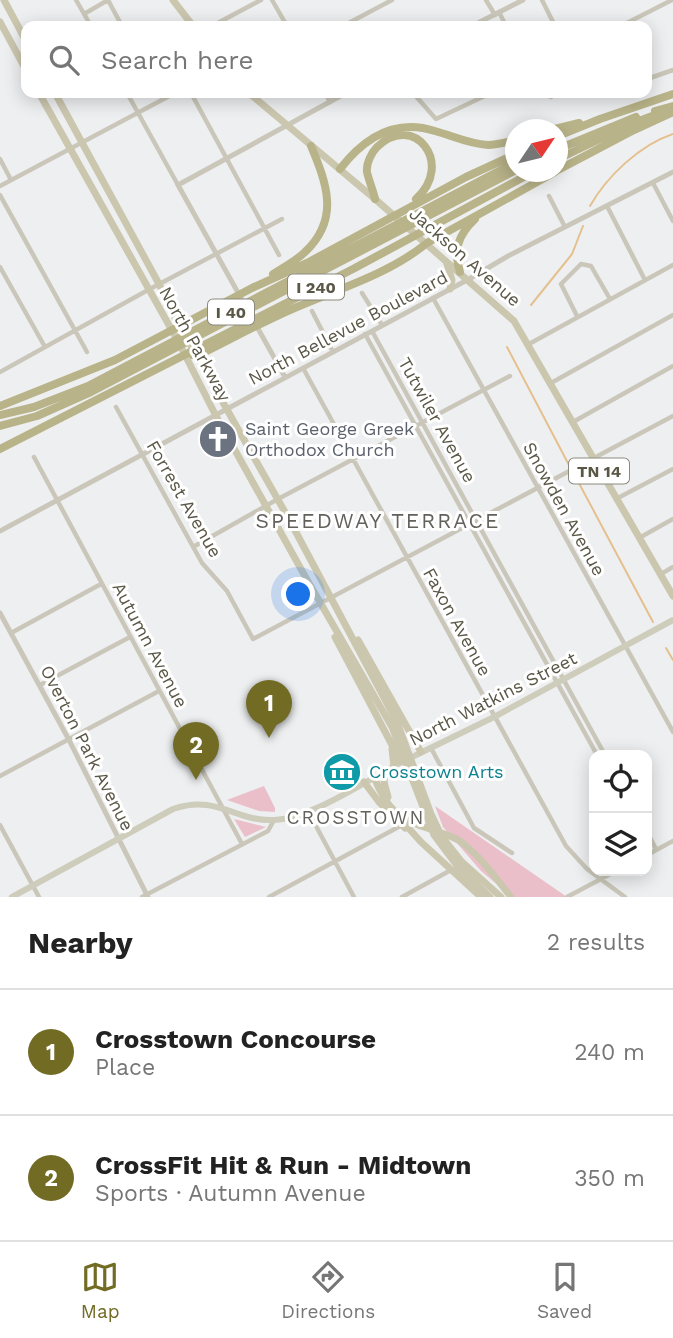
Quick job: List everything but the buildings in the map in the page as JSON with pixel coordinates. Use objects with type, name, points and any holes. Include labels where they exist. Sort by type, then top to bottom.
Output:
[{"type":"highway","points":[[568,126],[673,94]]},
{"type":"highway","points":[[568,145],[622,121],[673,109]]},
{"type":"highway","points":[[568,154],[631,124],[673,109]]},
{"type":"highway","points":[[568,165],[673,109]]},
{"type":"highway","points":[[568,133],[595,120]]},
{"type":"highway","points":[[340,169],[363,143],[383,131],[400,127],[432,130],[471,143],[491,145],[505,142]]},
{"type":"highway","points":[[376,199],[367,170],[372,152],[387,137],[406,135],[416,138],[430,152],[432,173],[426,190],[407,207]]},
{"type":"highway","points":[[252,288],[304,253],[325,222],[328,194],[325,178],[311,146]]},
{"type":"highway","name":"I 240","points":[[0,406],[115,360],[252,288],[307,263],[407,207],[505,160]]},
{"type":"highway","name":"I 40","points":[[0,415],[34,407],[88,386],[505,168]]},
{"type":"highway","name":"I 40","points":[[0,426],[37,416],[81,397],[505,176]]},
{"type":"highway","name":"I 240","points":[[0,449],[353,269],[514,182]]},
{"type":"highway","points":[[173,361],[205,352],[293,308],[385,270],[411,256],[425,242],[536,182]]},
{"type":"highway","points":[[460,272],[456,257],[457,243],[472,221],[493,205]]},
{"type":"main road","points":[[4,0],[21,32]]},
{"type":"main road","points":[[173,0],[189,21]]},
{"type":"main road","points":[[0,22],[21,61]]},
{"type":"main road","name":"North Parkway","points":[[42,98],[148,290],[201,363],[333,598],[403,736],[442,837],[461,861],[501,897]]},
{"type":"main road","name":"North Parkway","points":[[58,98],[159,284],[169,316],[216,415],[398,739],[434,835],[458,867],[490,897]]},
{"type":"main road","name":"Jackson Avenue","points":[[255,98],[469,279],[514,321],[673,596]]},
{"type":"main road","points":[[446,260],[452,280],[450,289]]},
{"type":"main road","points":[[333,598],[418,753]]},
{"type":"main road","points":[[321,604],[400,763]]},
{"type":"main road","name":"North Watkins Street","points":[[274,820],[308,811],[418,753],[494,717],[673,620]]},
{"type":"main road","points":[[386,770],[386,790],[403,822]]},
{"type":"main road","points":[[374,777],[389,805],[411,832],[481,897]]},
{"type":"main road","points":[[364,782],[366,788],[403,822],[446,834],[459,841],[474,854],[511,897]]},
{"type":"main road","points":[[12,897],[173,809],[205,804],[250,817],[274,820]]},
{"type":"street","points":[[76,0],[88,21]]},
{"type":"street","points":[[84,14],[108,0],[119,21]]},
{"type":"street","points":[[221,21],[261,0]]},
{"type":"street","points":[[272,0],[284,21]]},
{"type":"street","points":[[352,21],[392,0]]},
{"type":"street","points":[[486,0],[502,21]]},
{"type":"street","points":[[482,21],[523,0]]},
{"type":"street","points":[[542,0],[552,21]]},
{"type":"street","points":[[631,21],[672,0]]},
{"type":"street","points":[[652,77],[673,70]]},
{"type":"street","points":[[130,98],[285,377]]},
{"type":"street","points":[[194,98],[279,255]]},
{"type":"street","points":[[328,98],[330,102]]},
{"type":"street","points":[[178,185],[337,98]]},
{"type":"street","points":[[417,98],[436,120],[481,98]]},
{"type":"street","points":[[0,186],[163,99]]},
{"type":"street","points":[[0,159],[12,180]]},
{"type":"street","name":"North Bellevue Boulevard","points":[[0,531],[508,256],[673,172]]},
{"type":"street","points":[[653,183],[673,221]]},
{"type":"street","points":[[0,195],[87,352]]},
{"type":"street","points":[[549,196],[565,227]]},
{"type":"street","points":[[607,206],[645,280]]},
{"type":"street","points":[[0,372],[282,219]]},
{"type":"street","points":[[577,316],[561,284],[581,264],[591,266],[610,299]]},
{"type":"street","points":[[0,267],[45,347]]},
{"type":"street","points":[[529,344],[672,267]]},
{"type":"street","points":[[362,293],[382,325]]},
{"type":"street","name":"Snowden Avenue","points":[[433,298],[673,732]]},
{"type":"street","points":[[312,311],[333,352]]},
{"type":"street","points":[[550,384],[673,316]]},
{"type":"street","name":"Tutwiler Avenue","points":[[372,331],[518,596],[594,750]]},
{"type":"street","name":"Tutwiler Avenue","points":[[365,334],[512,600],[602,750]]},
{"type":"street","points":[[572,422],[673,366]]},
{"type":"street","name":"Faxon Avenue","points":[[303,368],[566,846],[577,860],[600,879]]},
{"type":"street","points":[[193,547],[510,376]]},
{"type":"street","name":"Forrest Avenue","points":[[116,407],[202,563],[227,591],[253,639],[321,604]]},
{"type":"street","points":[[321,604],[475,519],[673,416]]},
{"type":"street","name":"Autumn Avenue","points":[[34,457],[242,844]]},
{"type":"street","points":[[616,499],[673,469]]},
{"type":"street","points":[[639,538],[673,519]]},
{"type":"street","points":[[660,574],[673,567]]},
{"type":"street","points":[[11,633],[101,584]]},
{"type":"street","points":[[512,600],[518,596]]},
{"type":"street","name":"Overton Park Avenue","points":[[0,613],[69,740],[146,896]]},
{"type":"street","points":[[40,685],[130,637]]},
{"type":"street","points":[[0,776],[159,691]]},
{"type":"street","points":[[430,747],[474,828],[512,853]]},
{"type":"street","points":[[308,811],[354,897]]},
{"type":"street","name":"North Watkins Street","points":[[146,896],[268,831],[274,820]]},
{"type":"street","points":[[269,897],[403,822]]},
{"type":"street","points":[[0,825],[39,897]]},
{"type":"street","points":[[652,841],[656,849]]},
{"type":"street","points":[[652,850],[673,841]]},
{"type":"street","points":[[402,897],[450,870]]},
{"type":"street","points":[[567,897],[606,876]]},
{"type":"street","points":[[600,879],[625,897]]},
{"type":"shaded area","points":[[264,786],[275,812],[259,811],[227,800]]},
{"type":"shaded area","points":[[435,806],[567,897],[512,897],[481,871],[443,827]]},
{"type":"shaded area","points":[[234,819],[266,827],[245,837]]},
{"type":"waterway","points":[[590,206],[625,163],[648,146],[673,134]]},
{"type":"waterway","points":[[531,305],[572,254],[583,226]]},
{"type":"waterway","points":[[507,347],[570,467]]},
{"type":"waterway","points":[[573,472],[653,622]]},
{"type":"waterway","points":[[666,648],[673,660]]},
{"type":"place","name":"Saint George Greek Orthodox Church","points":[[218,439]]},
{"type":"place","name":"Crosstown Concourse","points":[[269,738]]},
{"type":"place","name":"Crosstown Arts","points":[[342,772]]},
{"type":"place","name":"CrossFit Hit & Run - Midtown","points":[[196,780]]},
{"type":"district","name":"SPEEDWAY TERRACE","points":[[378,521]]},
{"type":"district","name":"CROSSTOWN","points":[[356,817]]}]
